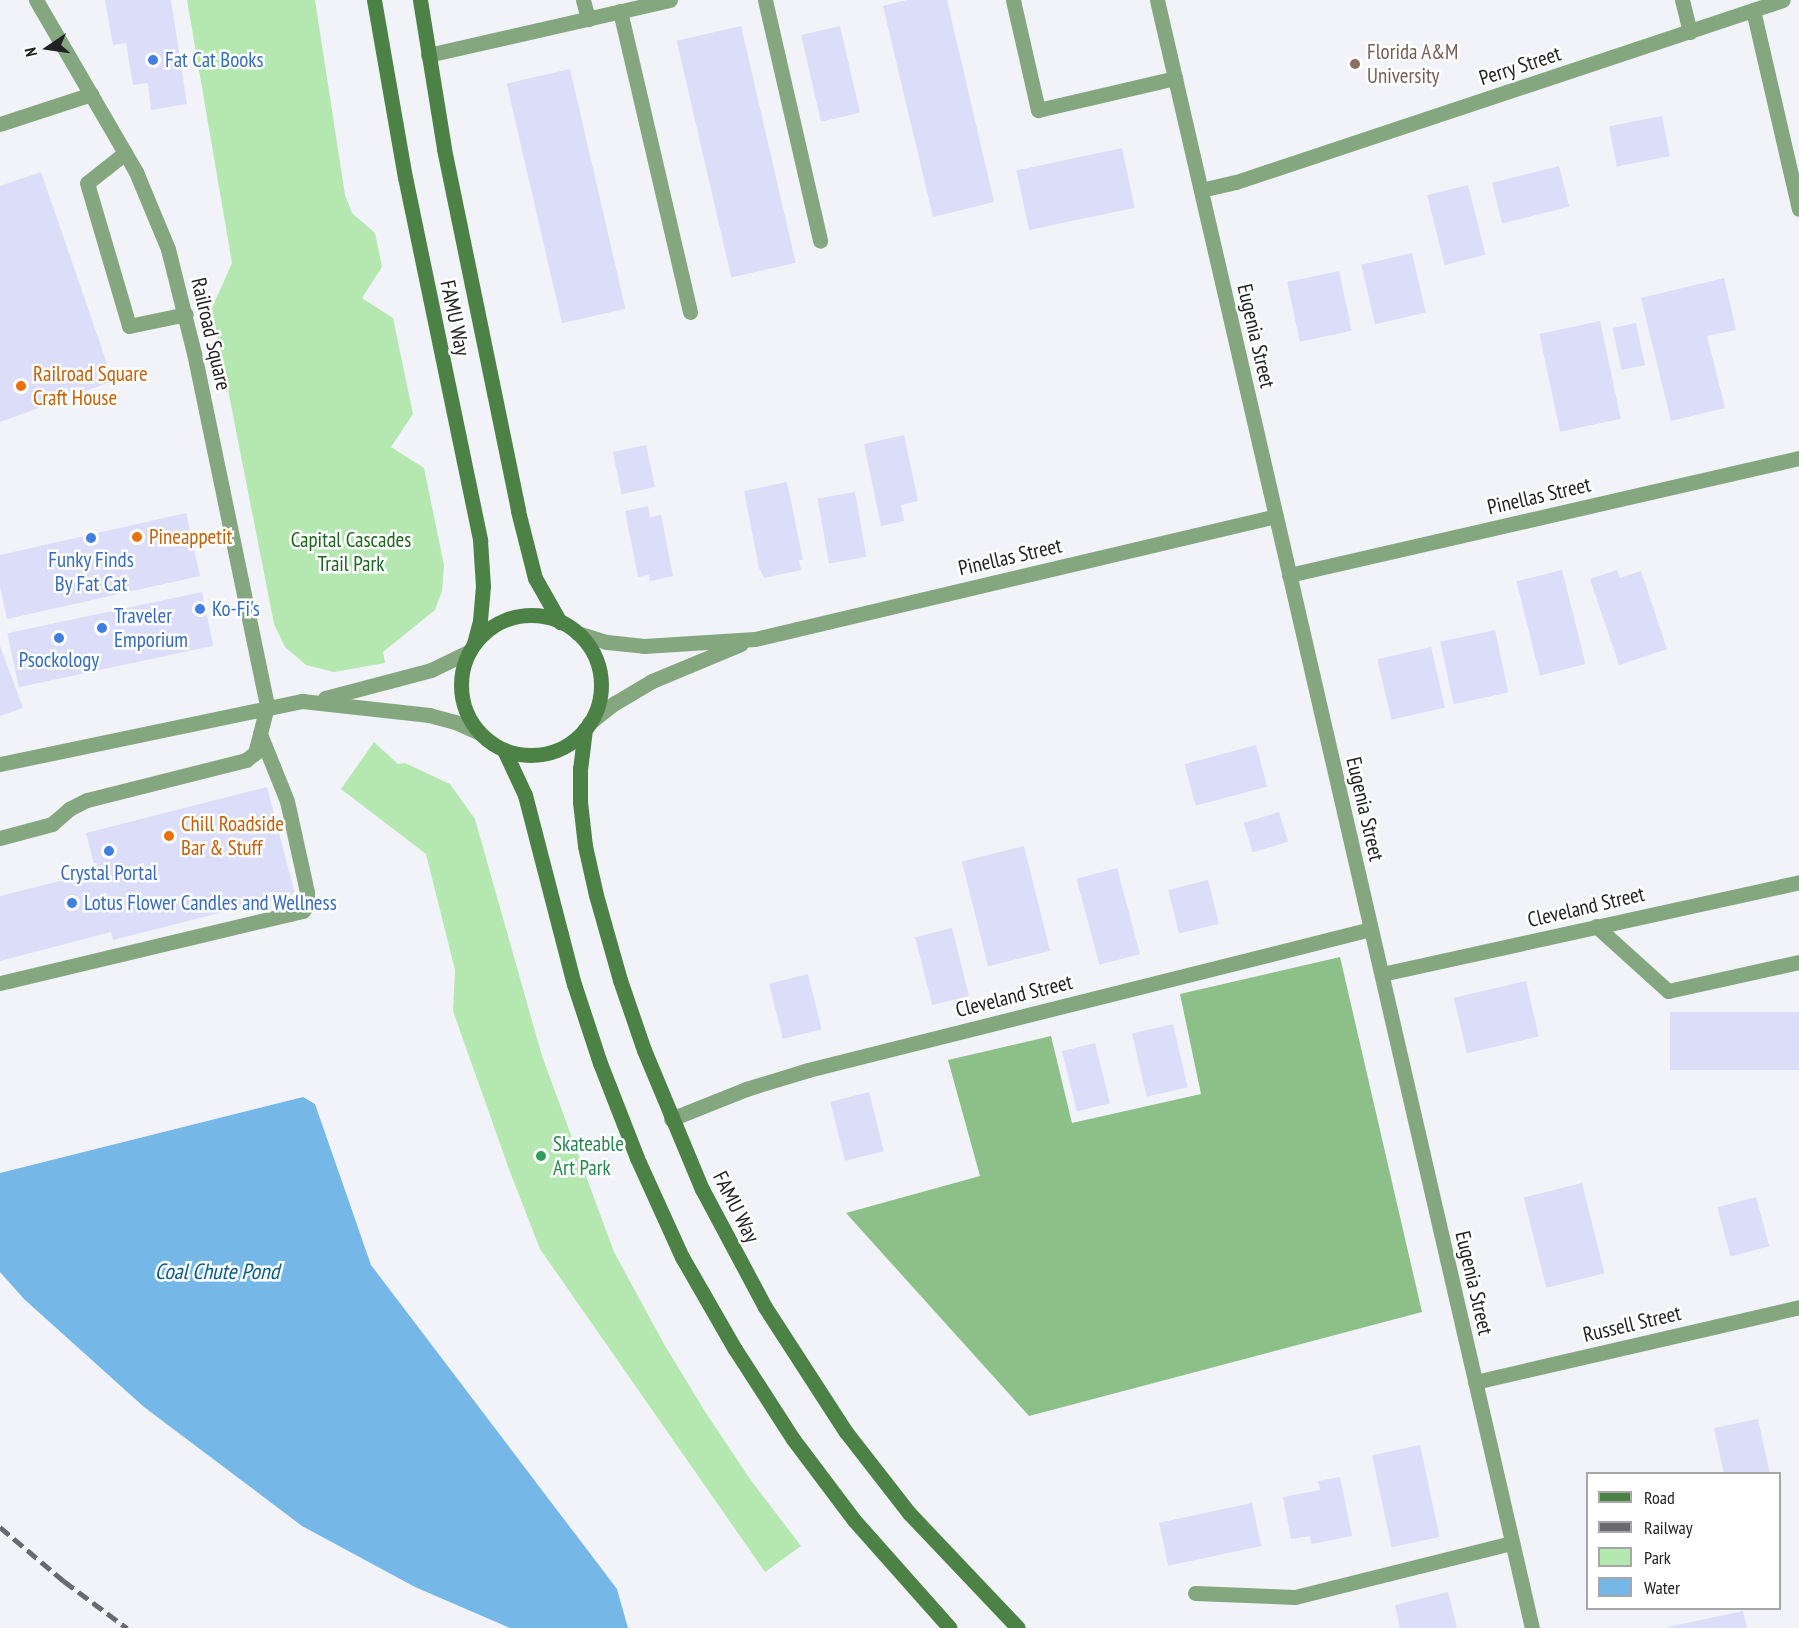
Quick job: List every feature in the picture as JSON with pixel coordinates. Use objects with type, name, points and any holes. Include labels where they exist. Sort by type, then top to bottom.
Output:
[{"type":"street","name":"Railroad Square","points":[[36,0],[125,153],[161,227],[186,314],[267,706]]},
{"type":"street","name":"FAMU Way","points":[[374,0],[405,177],[480,540],[483,586],[480,621],[462,675],[462,700],[466,712],[480,733],[504,750],[521,755],[548,753],[565,747],[587,726]]},
{"type":"street","name":"FAMU Way","points":[[420,0],[456,209],[522,526],[535,578],[560,622]]},
{"type":"street","points":[[583,0],[588,19]]},
{"type":"street","points":[[428,55],[588,19],[637,4],[670,0]]},
{"type":"street","points":[[765,0],[820,241]]},
{"type":"street","points":[[1013,0],[1038,110],[1175,78]]},
{"type":"street","name":"Eugenia Street","points":[[1157,0],[1532,1628]]},
{"type":"street","points":[[1682,0],[1690,32]]},
{"type":"street","name":"Perry Street","points":[[1201,190],[1247,179],[1783,0]]},
{"type":"street","points":[[1753,10],[1799,209]]},
{"type":"street","points":[[620,11],[690,312]]},
{"type":"street","points":[[0,124],[91,94]]},
{"type":"street","points":[[125,153],[87,183],[129,326],[186,314]]},
{"type":"street","name":"Pinellas Street","points":[[1289,575],[1799,458]]},
{"type":"street","name":"Pinellas Street","points":[[587,726],[615,703],[652,681],[755,639],[1276,516]]},
{"type":"street","name":"FAMU Way","points":[[472,648],[489,629],[518,616],[539,616],[560,622],[577,633],[591,650],[599,670],[600,692],[587,726],[580,760],[580,802],[590,872],[620,980],[671,1119],[702,1189],[742,1265],[819,1391],[909,1513],[1018,1628]]},
{"type":"street","name":"Pinellas Street","points":[[577,633],[607,642],[644,646],[755,639]]},
{"type":"street","points":[[0,764],[267,706],[316,700],[431,670],[472,648]]},
{"type":"street","points":[[316,700],[429,715],[455,722],[480,733]]},
{"type":"street","points":[[0,838],[52,824],[69,809],[87,800],[246,760],[255,753],[267,706]]},
{"type":"street","points":[[0,983],[303,910],[307,905],[308,892],[286,801],[260,734]]},
{"type":"street","name":"FAMU Way","points":[[504,750],[525,795],[574,984],[600,1064],[641,1168],[682,1257],[735,1349],[799,1447],[887,1560],[950,1628]]},
{"type":"street","name":"Cleveland Street","points":[[1382,974],[1799,882]]},
{"type":"street","points":[[1596,926],[1668,991],[1799,962]]},
{"type":"street","name":"Cleveland Street","points":[[671,1119],[746,1089],[808,1070],[1371,929]]},
{"type":"street","name":"Russell Street","points":[[1475,1382],[1799,1307]]},
{"type":"street","points":[[1196,1593],[1295,1597],[1512,1542]]},
{"type":"green space","name":"Capital Cascades Trail Park","points":[[187,0],[315,0],[345,195],[352,213],[375,233],[382,267],[362,298],[393,318],[413,414],[391,447],[424,468],[444,565],[442,591],[435,610],[383,652],[385,663],[334,672],[306,665],[285,647],[274,624],[212,308],[232,263]]},
{"type":"green space","name":"Skateable Art Park","points":[[374,742],[398,764],[405,763],[450,784],[475,819],[542,1056],[614,1252],[664,1344],[704,1410],[750,1479],[801,1546],[765,1572],[540,1249],[453,1011],[455,970],[426,854],[341,789]]},
{"type":"green space","points":[[1340,957],[1422,1312],[1029,1416],[846,1213],[980,1176],[948,1060],[1051,1036],[1072,1123],[1201,1094],[1180,994]]},
{"type":"water","name":"Coal Chute Pond","points":[[303,1097],[315,1104],[371,1265],[617,1589],[628,1628],[510,1628],[415,1587],[302,1526],[144,1407],[24,1299],[0,1272],[0,1173]]},
{"type":"building","points":[[105,0],[171,0],[187,104],[151,110],[148,83],[133,85],[126,43],[113,45]]},
{"type":"building","points":[[907,0],[947,0],[994,202],[933,217],[883,6]]},
{"type":"building","points":[[741,26],[796,263],[731,278],[677,41]]},
{"type":"building","points":[[840,26],[860,113],[821,122],[801,35]]},
{"type":"building","points":[[570,69],[625,309],[562,323],[507,84]]},
{"type":"building","points":[[1662,116],[1670,156],[1617,167],[1609,126]]},
{"type":"building","points":[[1122,148],[1135,208],[1029,230],[1016,170]]},
{"type":"building","points":[[1559,166],[1569,207],[1502,223],[1492,183]]},
{"type":"building","points":[[41,172],[113,381],[0,422],[0,186]]},
{"type":"building","points":[[1468,185],[1485,255],[1445,265],[1427,195]]},
{"type":"building","points":[[1412,253],[1426,312],[1375,324],[1361,265]]},
{"type":"building","points":[[1339,271],[1352,331],[1300,342],[1287,282]]},
{"type":"building","points":[[1724,278],[1736,330],[1707,336],[1725,408],[1671,421],[1641,298]]},
{"type":"building","points":[[1600,321],[1621,419],[1560,432],[1539,334]]},
{"type":"building","points":[[1636,323],[1645,365],[1621,370],[1613,328]]},
{"type":"building","points":[[904,435],[918,501],[901,505],[904,521],[881,526],[864,444]]},
{"type":"building","points":[[646,445],[655,487],[622,494],[613,452]]},
{"type":"building","points":[[787,482],[803,560],[799,560],[801,570],[764,578],[759,568],[744,491]]},
{"type":"building","points":[[855,492],[866,557],[829,564],[818,499]]},
{"type":"building","points":[[648,506],[650,517],[661,515],[673,576],[650,581],[649,575],[638,577],[625,511]]},
{"type":"building","points":[[186,513],[200,576],[7,619],[0,587],[0,555]]},
{"type":"building","points":[[1562,570],[1585,664],[1540,675],[1516,581]]},
{"type":"building","points":[[1617,570],[1620,578],[1641,571],[1667,649],[1619,665],[1590,579]]},
{"type":"building","points":[[202,592],[213,646],[19,687],[7,633]]},
{"type":"building","points":[[1495,630],[1508,693],[1454,704],[1440,642]]},
{"type":"building","points":[[0,646],[23,708],[0,716]]},
{"type":"building","points":[[1431,647],[1445,707],[1391,720],[1377,659]]},
{"type":"building","points":[[1256,745],[1267,787],[1196,806],[1185,764]]},
{"type":"building","points":[[267,787],[295,894],[113,940],[111,932],[0,961],[0,896],[96,872],[86,833]]},
{"type":"building","points":[[1279,812],[1288,842],[1253,852],[1244,823]]},
{"type":"building","points":[[1024,846],[1050,951],[988,966],[962,861]]},
{"type":"building","points":[[1117,868],[1140,954],[1099,965],[1076,879]]},
{"type":"building","points":[[1208,880],[1219,924],[1179,934],[1168,890]]},
{"type":"building","points":[[952,928],[969,996],[932,1005],[915,937]]},
{"type":"building","points":[[808,974],[822,1029],[783,1039],[769,984]]},
{"type":"building","points":[[1526,981],[1539,1037],[1467,1053],[1454,998]]},
{"type":"building","points":[[1670,1012],[1799,1012],[1799,1070],[1670,1070]]},
{"type":"building","points":[[1173,1024],[1188,1087],[1147,1097],[1132,1033]]},
{"type":"building","points":[[1095,1043],[1110,1103],[1077,1111],[1062,1051]]},
{"type":"building","points":[[869,1092],[884,1151],[845,1161],[830,1102]]},
{"type":"building","points":[[1582,1183],[1604,1273],[1546,1288],[1524,1198]]},
{"type":"building","points":[[1756,1197],[1769,1246],[1731,1257],[1717,1207]]},
{"type":"building","points":[[1758,1419],[1770,1472],[1724,1472],[1714,1428]]},
{"type":"building","points":[[1420,1445],[1440,1537],[1392,1547],[1372,1455]]},
{"type":"building","points":[[1340,1477],[1352,1536],[1311,1544],[1310,1536],[1291,1539],[1283,1497],[1320,1490],[1318,1481]]},
{"type":"building","points":[[1252,1503],[1261,1546],[1168,1566],[1159,1523]]},
{"type":"building","points":[[1448,1592],[1457,1628],[1400,1628],[1395,1605]]},
{"type":"building","points":[[1743,1611],[1747,1628],[1668,1628],[1668,1627]]},
{"type":"railway","points":[[0,1527],[64,1581],[127,1628]]},
{"type":"place","name":"Fat Cat Books","points":[[153,60]]},
{"type":"place","name":"Florida A&M University","points":[[1355,64]]},
{"type":"place","name":"Railroad Square Craft House","points":[[21,386]]},
{"type":"place","name":"Pineappetit","points":[[137,537]]},
{"type":"place","name":"Funky Finds By Fat Cat","points":[[91,538]]},
{"type":"place","name":"Ko-Fi's","points":[[200,609]]},
{"type":"place","name":"Traveler Emporium","points":[[102,628]]},
{"type":"place","name":"Psockology","points":[[59,638]]},
{"type":"place","name":"Chill Roadside Bar & Stuff","points":[[169,836]]},
{"type":"place","name":"Crystal Portal","points":[[109,851]]},
{"type":"place","name":"Lotus Flower Candles and Wellness","points":[[72,903]]},
{"type":"place","name":"Skateable Art Park","points":[[541,1156]]}]
